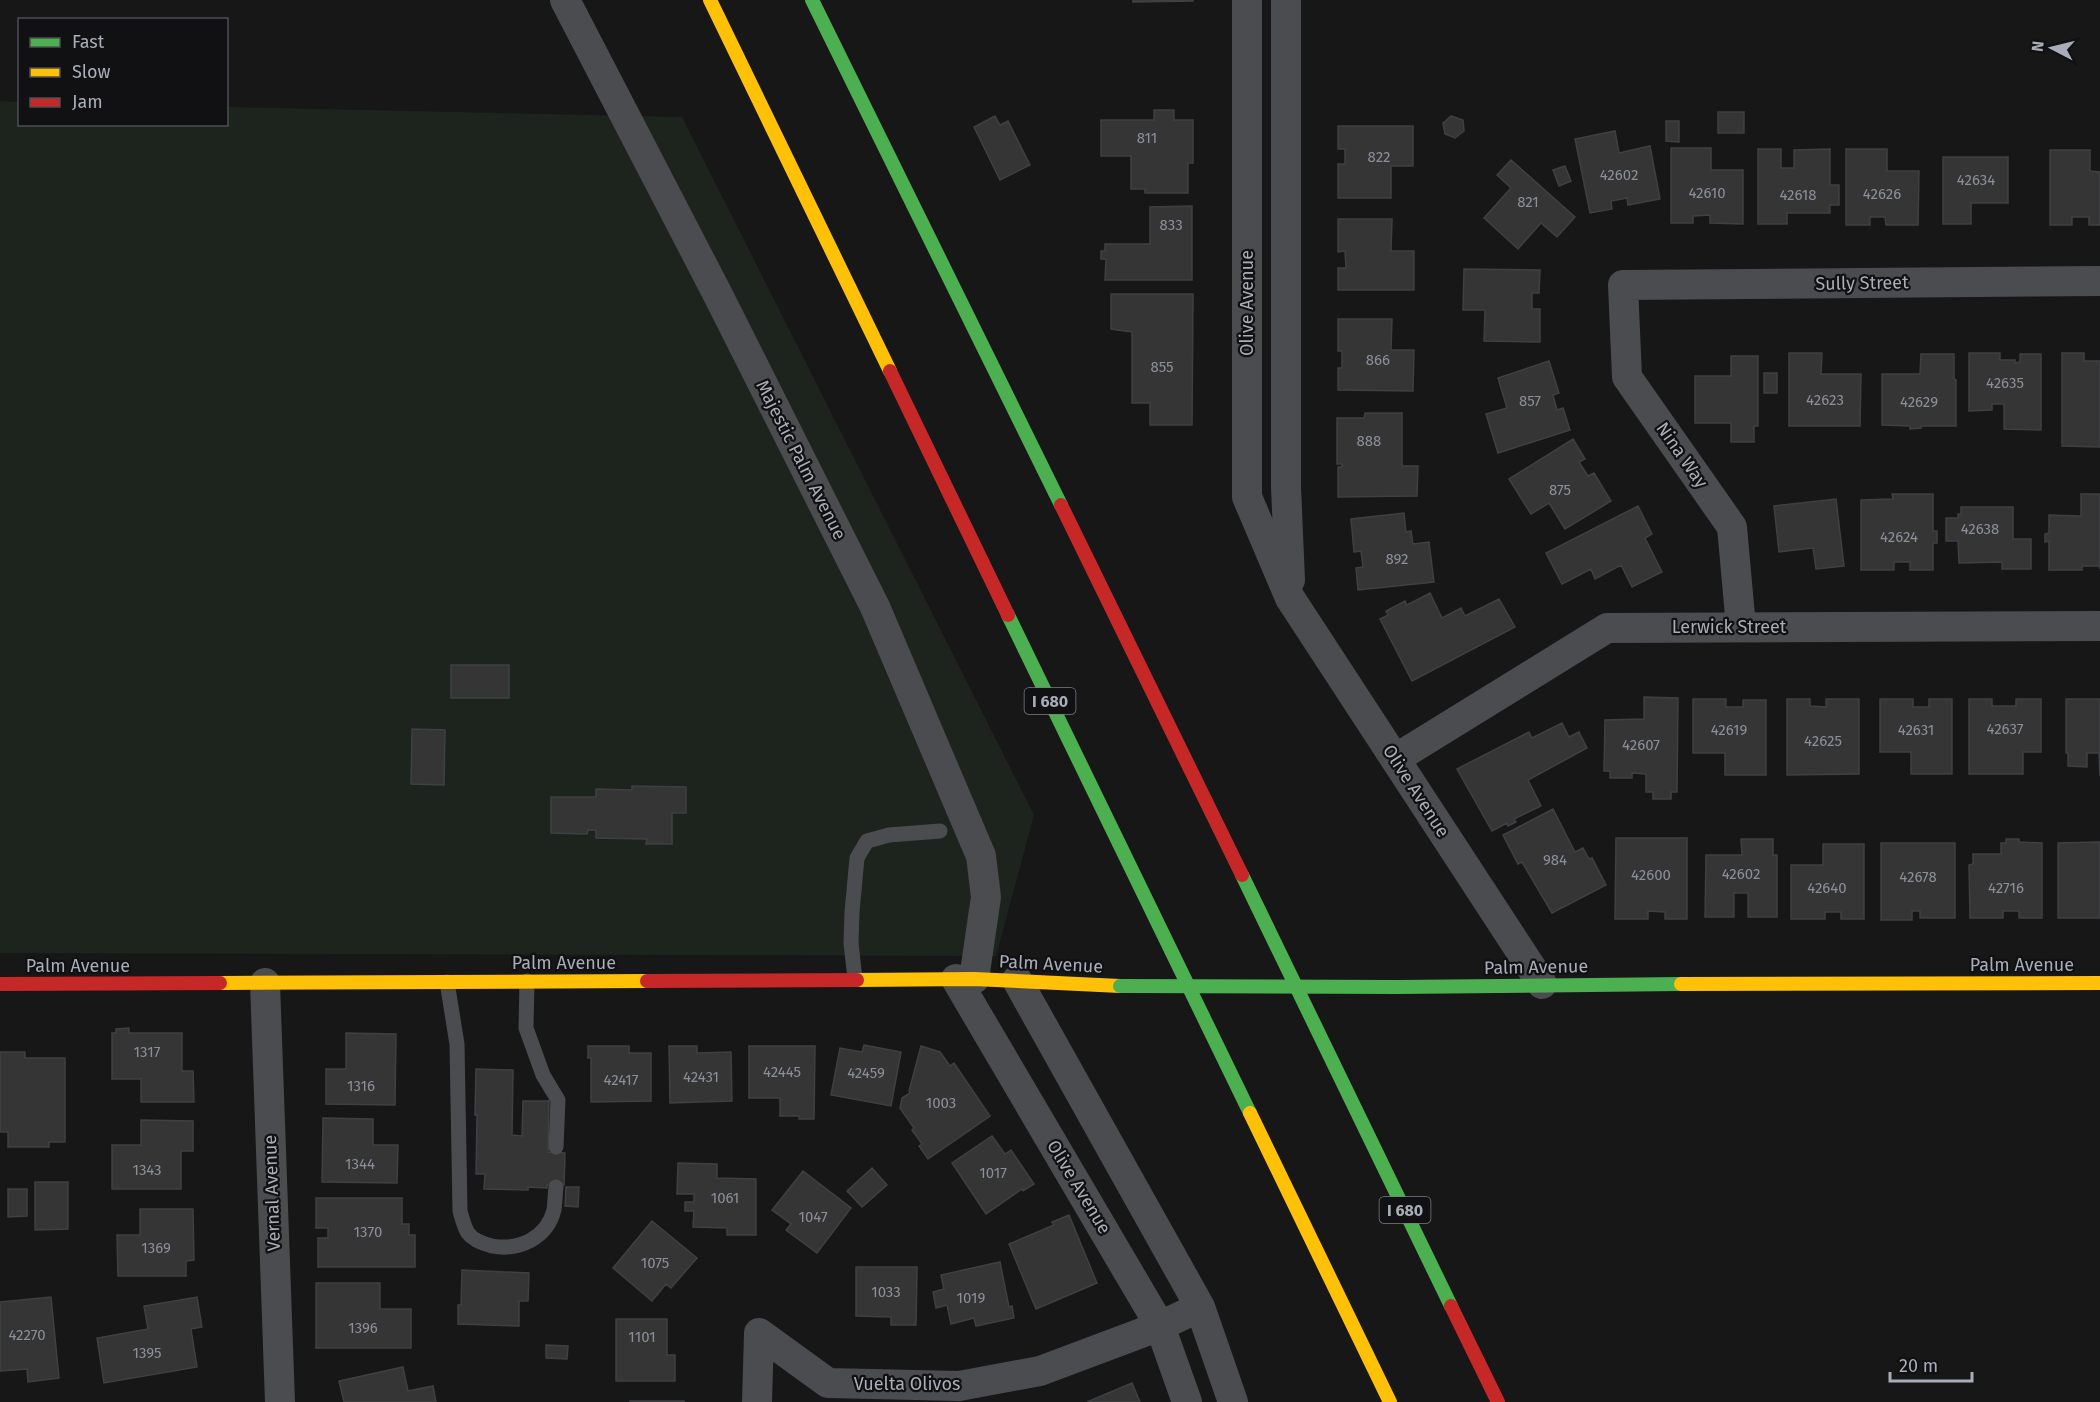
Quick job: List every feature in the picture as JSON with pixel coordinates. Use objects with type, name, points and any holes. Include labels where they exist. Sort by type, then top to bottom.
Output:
[{"type":"main road","name":"I 680","points":[[710,0],[1390,1402]]},
{"type":"main road","name":"I 680","points":[[812,0],[1140,663],[1498,1402]]},
{"type":"main road","name":"Palm Avenue","points":[[0,984],[965,979],[1120,986],[1397,987],[1542,984],[2100,983]]},
{"type":"street","name":"Majestic Palm Avenue","points":[[565,0],[875,607],[981,856],[986,897],[980,938],[965,979]]},
{"type":"street","name":"Olive Avenue","points":[[1247,0],[1247,497],[1290,598],[1542,984]]},
{"type":"street","points":[[1286,0],[1286,486],[1290,598]]},
{"type":"street","name":"Sully Street","points":[[1623,285],[2100,281]]},
{"type":"street","name":"Nina Way","points":[[1623,285],[1627,376],[1732,527],[1742,627]]},
{"type":"street","name":"Lerwick Street","points":[[1395,759],[1607,628],[2100,626]]},
{"type":"street","name":"Olive Avenue","points":[[965,979],[1160,1326],[1187,1402]]},
{"type":"street","points":[[1017,980],[1200,1307],[1233,1402]]},
{"type":"street","name":"Vernal Avenue","points":[[265,983],[280,1402]]},
{"type":"street","name":"Vuelta Olivos","points":[[757,1402],[759,1333],[828,1383],[959,1386],[1040,1371],[1160,1326],[1200,1307]]},
{"type":"lane","points":[[855,980],[851,943],[857,858],[867,841],[889,836],[940,831]]},
{"type":"lane","points":[[527,981],[526,1028],[543,1075],[558,1100],[556,1147]]},
{"type":"lane","points":[[447,982],[457,1044],[460,1211],[469,1234],[484,1244],[499,1247],[519,1246],[535,1239],[546,1226],[554,1211],[556,1187]]},
{"type":"shaded area","points":[[0,101],[18,102],[18,126],[228,126],[228,107],[682,117],[1034,815],[996,956],[0,953]]},
{"type":"building","points":[[1133,0],[1193,0],[1193,1],[1133,2]]},
{"type":"building","points":[[1154,110],[1174,110],[1174,120],[1193,120],[1193,163],[1188,163],[1188,193],[1145,193],[1145,189],[1131,189],[1131,156],[1101,156],[1101,120],[1154,120]]},
{"type":"building","points":[[1718,112],[1744,112],[1744,133],[1718,133]]},
{"type":"building","points":[[995,116],[1000,125],[1008,121],[1030,165],[1000,180],[974,127]]},
{"type":"building","points":[[1451,116],[1463,120],[1464,131],[1455,138],[1445,134],[1443,123]]},
{"type":"building","points":[[1666,121],[1679,121],[1679,142],[1666,141]]},
{"type":"building","points":[[1338,126],[1413,126],[1413,166],[1391,166],[1391,198],[1338,198],[1338,164],[1345,164],[1345,149],[1338,149]]},
{"type":"building","points":[[1615,131],[1619,153],[1650,146],[1660,199],[1628,205],[1627,198],[1611,201],[1612,209],[1590,213],[1575,139]]},
{"type":"building","points":[[1671,148],[1711,148],[1711,170],[1743,170],[1743,224],[1710,223],[1710,215],[1693,216],[1693,223],[1671,223]]},
{"type":"building","points":[[1758,149],[1781,149],[1781,168],[1794,168],[1794,150],[1830,149],[1830,185],[1839,185],[1839,205],[1830,205],[1830,213],[1787,213],[1787,224],[1758,224]]},
{"type":"building","points":[[1846,149],[1887,149],[1887,171],[1919,171],[1918,225],[1886,225],[1885,217],[1870,217],[1870,225],[1846,225]]},
{"type":"building","points":[[2050,150],[2090,150],[2090,171],[2100,172],[2100,225],[2089,225],[2089,217],[2072,217],[2072,225],[2050,225]]},
{"type":"building","points":[[1943,157],[2008,157],[2008,203],[1971,203],[1971,224],[1943,224]]},
{"type":"building","points":[[1511,160],[1575,217],[1557,237],[1541,223],[1518,249],[1484,218],[1511,188],[1497,175]]},
{"type":"building","points":[[1565,166],[1571,181],[1559,186],[1553,170]]},
{"type":"building","points":[[1192,206],[1192,280],[1105,280],[1106,259],[1101,259],[1101,251],[1105,251],[1105,244],[1150,244],[1150,207]]},
{"type":"building","points":[[1338,219],[1392,219],[1391,251],[1414,251],[1414,290],[1338,290],[1338,268],[1346,268],[1345,251],[1338,252]]},
{"type":"building","points":[[1464,269],[1540,270],[1539,293],[1532,293],[1532,309],[1540,309],[1540,342],[1484,341],[1485,310],[1463,310]]},
{"type":"building","points":[[1111,294],[1193,294],[1192,425],[1150,425],[1150,403],[1132,403],[1132,332],[1111,329]]},
{"type":"building","points":[[1338,319],[1392,319],[1391,350],[1414,350],[1413,391],[1338,390],[1338,368],[1342,368],[1342,351],[1338,351]]},
{"type":"building","points":[[1789,353],[1822,353],[1821,374],[1861,374],[1860,426],[1789,426]]},
{"type":"building","points":[[1969,353],[2000,353],[2000,360],[2015,360],[2015,363],[2020,362],[2020,354],[2041,354],[2041,430],[2004,429],[2004,404],[1992,404],[1992,410],[1969,411]]},
{"type":"building","points":[[2062,353],[2084,353],[2084,361],[2100,361],[2100,447],[2062,446]]},
{"type":"building","points":[[1921,354],[1954,354],[1956,426],[1921,426],[1921,428],[1910,429],[1910,426],[1882,425],[1882,374],[1920,374]]},
{"type":"building","points":[[1731,356],[1758,356],[1758,426],[1754,426],[1754,442],[1731,442],[1731,423],[1695,423],[1695,376],[1731,376]]},
{"type":"building","points":[[1549,361],[1559,393],[1553,395],[1557,410],[1563,408],[1570,430],[1498,453],[1486,414],[1507,408],[1498,378]]},
{"type":"building","points":[[1764,373],[1777,373],[1777,393],[1764,393]]},
{"type":"building","points":[[1365,413],[1402,413],[1402,466],[1418,466],[1417,496],[1338,497],[1338,467],[1342,467],[1342,464],[1337,464],[1337,418],[1364,418]]},
{"type":"building","points":[[1573,439],[1585,459],[1579,462],[1588,476],[1594,473],[1611,501],[1565,529],[1549,503],[1531,514],[1509,479]]},
{"type":"building","points":[[1892,494],[1933,494],[1933,531],[1937,531],[1937,543],[1933,543],[1933,570],[1910,570],[1910,562],[1894,562],[1894,570],[1861,570],[1861,500],[1893,499]]},
{"type":"building","points":[[2081,494],[2100,494],[2100,569],[2099,566],[2082,566],[2082,570],[2049,570],[2049,541],[2045,542],[2045,534],[2049,533],[2049,515],[2081,516]]},
{"type":"building","points":[[1836,499],[1844,566],[1816,569],[1813,548],[1779,552],[1774,506]]},
{"type":"building","points":[[1638,506],[1652,534],[1645,538],[1662,572],[1632,587],[1621,565],[1595,579],[1591,569],[1562,584],[1546,553]]},
{"type":"building","points":[[1961,507],[2013,507],[2013,539],[2031,539],[2031,569],[2002,569],[2002,562],[1959,563],[1958,541],[1946,541],[1946,518],[1958,518],[1958,514],[1961,514]]},
{"type":"building","points":[[1404,513],[1406,532],[1411,531],[1413,544],[1429,542],[1434,582],[1358,590],[1356,568],[1363,567],[1361,551],[1354,552],[1351,519]]},
{"type":"building","points":[[1430,593],[1442,618],[1461,608],[1465,616],[1499,599],[1515,627],[1412,681],[1380,619],[1388,615],[1386,611],[1405,601],[1407,605]]},
{"type":"building","points":[[451,665],[509,665],[509,698],[451,698]]},
{"type":"building","points":[[1644,697],[1678,698],[1677,792],[1671,792],[1671,799],[1653,799],[1653,792],[1646,792],[1646,774],[1632,773],[1632,778],[1610,778],[1610,771],[1604,771],[1605,720],[1644,719]]},
{"type":"building","points":[[1693,699],[1726,699],[1726,707],[1743,707],[1743,700],[1766,700],[1766,775],[1725,775],[1725,753],[1693,753]]},
{"type":"building","points":[[1787,699],[1810,699],[1810,706],[1826,707],[1826,699],[1859,699],[1859,774],[1787,775]]},
{"type":"building","points":[[1880,699],[1913,699],[1913,707],[1929,707],[1929,699],[1952,699],[1952,774],[1911,774],[1911,752],[1880,752]]},
{"type":"building","points":[[1969,699],[1992,699],[1992,706],[2016,706],[2016,699],[2041,699],[2041,752],[2023,752],[2023,774],[1969,774]]},
{"type":"building","points":[[2066,699],[2100,699],[2100,776],[2099,753],[2087,753],[2087,767],[2068,766]]},
{"type":"building","points":[[1562,723],[1569,737],[1579,732],[1587,748],[1528,780],[1541,806],[1514,819],[1516,822],[1508,826],[1507,823],[1492,831],[1457,769],[1529,732],[1532,738]]},
{"type":"building","points":[[412,729],[445,730],[444,785],[411,784]]},
{"type":"building","points":[[632,786],[686,787],[686,813],[672,813],[672,844],[646,844],[647,839],[596,838],[596,830],[588,830],[587,834],[551,833],[551,797],[596,797],[596,789],[632,790]]},
{"type":"building","points":[[1553,809],[1575,852],[1583,848],[1589,859],[1592,858],[1606,885],[1552,913],[1522,862],[1518,864],[1503,835]]},
{"type":"building","points":[[1616,838],[1687,838],[1687,919],[1665,919],[1665,912],[1648,911],[1648,919],[1615,919]]},
{"type":"building","points":[[1741,839],[1773,839],[1773,855],[1777,855],[1777,917],[1748,917],[1748,893],[1734,893],[1734,917],[1705,917],[1706,855],[1742,855]]},
{"type":"building","points":[[2006,839],[2042,843],[2042,918],[2019,918],[2019,911],[2003,911],[2003,918],[1970,918],[1969,865],[1973,864],[1973,854],[2001,854],[2001,843],[2006,843]]},
{"type":"building","points":[[2100,842],[2100,918],[2058,918],[2058,843]]},
{"type":"building","points":[[1881,843],[1955,843],[1955,918],[1920,918],[1920,911],[1912,911],[1912,920],[1881,920]]},
{"type":"building","points":[[1823,844],[1864,844],[1864,919],[1841,919],[1841,912],[1825,912],[1825,919],[1791,919],[1791,865],[1823,865]]},
{"type":"building","points":[[129,1028],[129,1033],[182,1033],[182,1071],[193,1071],[194,1102],[141,1102],[141,1079],[112,1079],[112,1033],[116,1033],[116,1029]]},
{"type":"building","points":[[346,1033],[396,1034],[395,1105],[326,1104],[326,1069],[346,1069]]},
{"type":"building","points":[[864,1045],[901,1052],[891,1106],[831,1095],[840,1048],[862,1052]]},
{"type":"building","points":[[588,1046],[629,1046],[629,1053],[651,1053],[651,1101],[591,1102],[591,1058],[588,1058]]},
{"type":"building","points":[[669,1046],[697,1046],[697,1053],[731,1052],[732,1101],[670,1103]]},
{"type":"building","points":[[749,1046],[815,1046],[814,1119],[780,1116],[780,1098],[749,1098]]},
{"type":"building","points":[[921,1046],[940,1052],[950,1066],[954,1063],[990,1116],[928,1159],[919,1146],[922,1144],[912,1130],[914,1128],[900,1108],[902,1098],[910,1093]]},
{"type":"building","points":[[0,1052],[25,1052],[25,1058],[65,1058],[65,1142],[49,1142],[49,1147],[8,1147],[8,1132],[0,1132]]},
{"type":"building","points":[[476,1069],[513,1070],[512,1135],[522,1136],[523,1101],[549,1101],[548,1152],[565,1153],[564,1185],[547,1185],[547,1188],[528,1187],[528,1190],[484,1189],[485,1174],[476,1174]]},
{"type":"building","points":[[323,1118],[373,1119],[373,1145],[398,1145],[397,1183],[322,1182]]},
{"type":"building","points":[[141,1120],[193,1121],[193,1151],[181,1151],[181,1189],[112,1189],[112,1145],[141,1145]]},
{"type":"building","points":[[992,1136],[1005,1154],[1011,1150],[1034,1184],[1023,1191],[1022,1189],[986,1214],[952,1163]]},
{"type":"building","points":[[678,1163],[717,1164],[717,1178],[756,1179],[756,1235],[727,1235],[727,1228],[693,1227],[694,1211],[685,1211],[685,1202],[694,1202],[694,1194],[677,1194]]},
{"type":"building","points":[[872,1168],[887,1185],[862,1207],[847,1191]]},
{"type":"building","points":[[803,1171],[851,1208],[817,1253],[786,1230],[791,1224],[772,1210]]},
{"type":"building","points":[[35,1182],[68,1182],[68,1229],[35,1230]]},
{"type":"building","points":[[566,1187],[579,1187],[578,1207],[565,1206]]},
{"type":"building","points":[[8,1189],[27,1189],[27,1216],[8,1217]]},
{"type":"building","points":[[316,1198],[402,1198],[402,1224],[409,1224],[409,1235],[415,1235],[415,1267],[318,1267],[318,1238],[328,1238],[328,1228],[316,1228]]},
{"type":"building","points":[[140,1209],[193,1209],[194,1260],[186,1261],[186,1276],[118,1276],[117,1235],[140,1235]]},
{"type":"building","points":[[1069,1215],[1097,1283],[1036,1309],[1009,1244],[1054,1225],[1052,1222]]},
{"type":"building","points":[[652,1221],[697,1258],[671,1288],[666,1284],[652,1301],[613,1268]]},
{"type":"building","points":[[1000,1262],[1009,1307],[1012,1306],[1014,1318],[976,1326],[974,1318],[951,1324],[947,1305],[936,1308],[933,1292],[944,1289],[941,1275]]},
{"type":"building","points":[[856,1267],[917,1267],[916,1325],[891,1325],[891,1317],[856,1316]]},
{"type":"building","points":[[462,1270],[529,1273],[528,1301],[519,1301],[519,1326],[458,1324]]},
{"type":"building","points":[[316,1283],[380,1283],[380,1309],[411,1309],[411,1348],[316,1348]]},
{"type":"building","points":[[51,1297],[59,1378],[28,1382],[27,1369],[0,1371],[0,1302]]},
{"type":"building","points":[[197,1297],[202,1327],[191,1329],[197,1367],[104,1383],[97,1338],[148,1329],[144,1306]]},
{"type":"building","points":[[616,1319],[667,1319],[667,1355],[675,1355],[675,1381],[616,1381]]},
{"type":"building","points":[[546,1345],[568,1346],[567,1359],[546,1358]]},
{"type":"building","points":[[403,1367],[408,1391],[433,1386],[436,1402],[344,1402],[339,1381]]},
{"type":"building","points":[[1132,1383],[1140,1402],[1087,1402]]},
{"type":"building","points":[[684,1401],[684,1402],[630,1402]]},
{"type":"traffic: fast","points":[[812,0],[1061,505]]},
{"type":"traffic: fast","points":[[1008,615],[1250,1113]]},
{"type":"traffic: fast","points":[[1242,875],[1451,1306]]},
{"type":"traffic: fast","points":[[1397,987],[1681,984]]},
{"type":"traffic: fast","points":[[1120,986],[1397,987]]},
{"type":"traffic: slow","points":[[710,0],[890,371]]},
{"type":"traffic: slow","points":[[857,980],[974,979],[1120,986]]},
{"type":"traffic: slow","points":[[220,983],[647,981]]},
{"type":"traffic: slow","points":[[1681,984],[2100,983]]},
{"type":"traffic: slow","points":[[1250,1113],[1390,1402]]},
{"type":"traffic: jam","points":[[890,371],[1008,615]]},
{"type":"traffic: jam","points":[[1061,505],[1242,875]]},
{"type":"traffic: jam","points":[[647,981],[857,980]]},
{"type":"traffic: jam","points":[[0,984],[220,983]]},
{"type":"traffic: jam","points":[[1451,1306],[1498,1402]]}]
